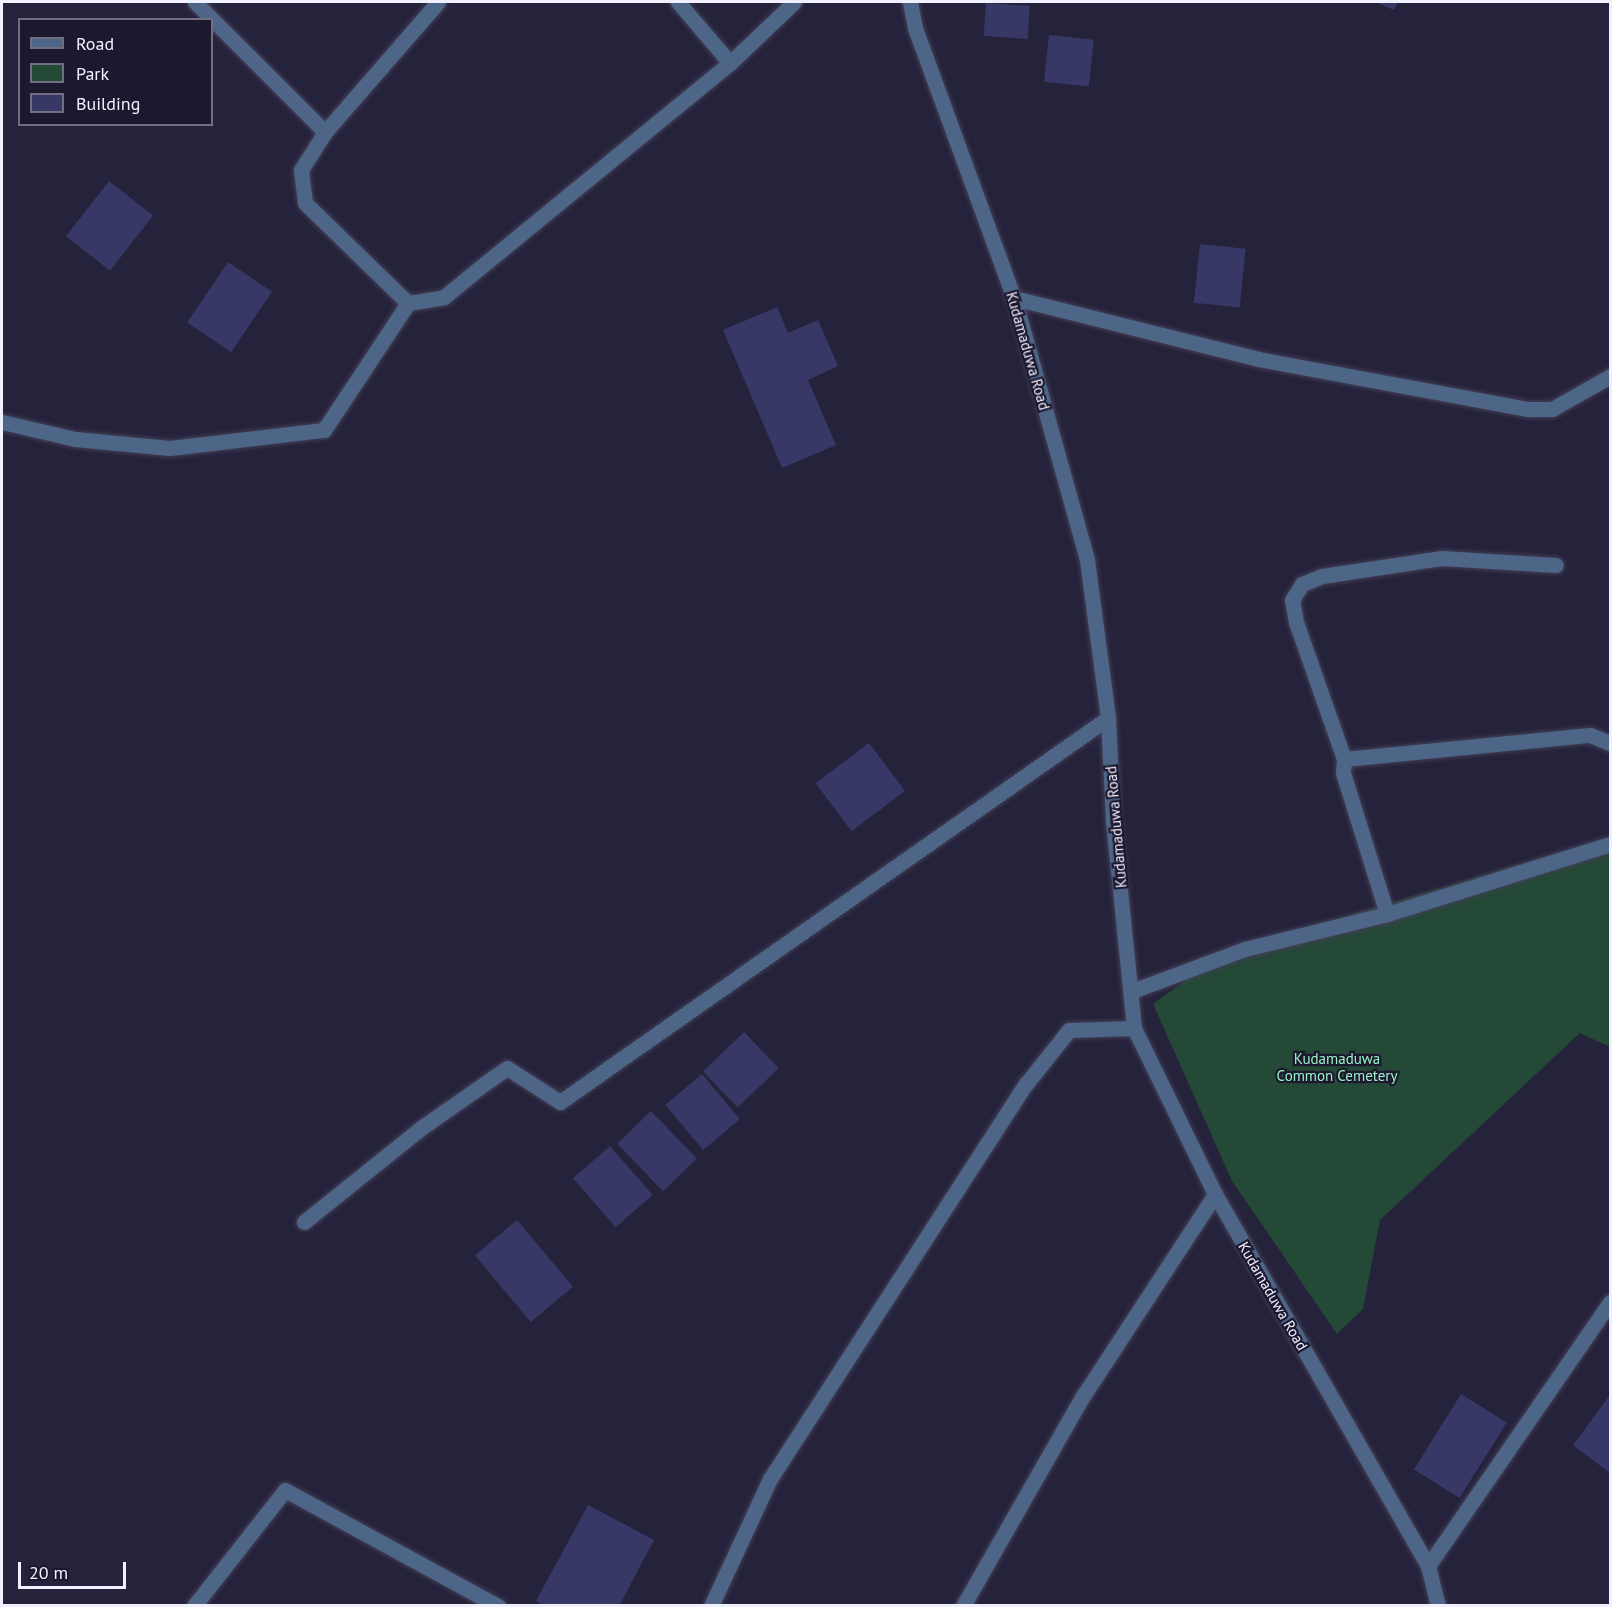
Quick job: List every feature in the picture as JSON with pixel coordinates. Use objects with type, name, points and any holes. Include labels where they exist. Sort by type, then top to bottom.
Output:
[{"type":"street","points":[[195,2],[211,18]]},
{"type":"street","points":[[408,303],[305,203],[301,170],[325,132],[438,2]]},
{"type":"street","points":[[678,2],[730,63]]},
{"type":"street","points":[[2,422],[75,439],[170,448],[324,430],[408,303],[444,297],[730,63],[794,2]]},
{"type":"street","name":"Kudamaduwa Road","points":[[910,2],[915,28],[1014,298],[1087,560],[1108,718],[1113,821],[1134,1028],[1215,1194],[1428,1566],[1438,1605]]},
{"type":"street","points":[[213,20],[325,132]]},
{"type":"street","points":[[1014,298],[1258,359],[1529,410],[1552,409],[1611,376]]},
{"type":"street","points":[[1388,914],[1343,773],[1344,759],[1296,622],[1292,600],[1302,584],[1322,576],[1441,558],[1556,565]]},
{"type":"street","points":[[304,1222],[421,1128],[507,1068],[560,1102],[1108,718]]},
{"type":"street","points":[[1344,759],[1590,735],[1611,742]]},
{"type":"street","points":[[1132,991],[1245,949],[1388,914],[1611,844]]},
{"type":"street","points":[[711,1605],[770,1479],[1026,1084],[1070,1030],[1134,1028]]},
{"type":"street","points":[[963,1605],[1083,1396],[1215,1194]]},
{"type":"street","points":[[1428,1566],[1611,1302]]},
{"type":"street","points":[[194,1605],[285,1490],[498,1605]]},
{"type":"green space","name":"Kudamaduwa Common Cemetery","points":[[1596,841],[1610,848],[1610,1047],[1580,1033],[1380,1220],[1363,1309],[1337,1334],[1232,1181],[1153,1004],[1186,980],[1197,961]]},
{"type":"building","points":[[1375,2],[1398,2],[1394,10]]},
{"type":"building","points":[[986,3],[1030,6],[1028,39],[984,36]]},
{"type":"building","points":[[1049,35],[1094,40],[1089,86],[1044,82]]},
{"type":"building","points":[[109,181],[153,215],[110,271],[66,236]]},
{"type":"building","points":[[1200,244],[1246,249],[1240,307],[1194,303]]},
{"type":"building","points":[[228,262],[272,292],[231,352],[187,323]]},
{"type":"building","points":[[777,307],[788,333],[818,320],[838,366],[808,380],[836,445],[782,468],[723,330]]},
{"type":"building","points":[[869,743],[905,791],[852,831],[815,783]]},
{"type":"building","points":[[744,1032],[779,1068],[738,1108],[703,1072]]},
{"type":"building","points":[[702,1074],[740,1119],[703,1150],[665,1105]]},
{"type":"building","points":[[651,1111],[697,1158],[663,1191],[617,1144]]},
{"type":"building","points":[[610,1146],[653,1195],[616,1227],[573,1178]]},
{"type":"building","points":[[517,1220],[573,1287],[531,1322],[475,1255]]},
{"type":"building","points":[[1461,1394],[1507,1423],[1460,1498],[1414,1469]]},
{"type":"building","points":[[1610,1395],[1610,1473],[1573,1445]]},
{"type":"building","points":[[588,1505],[654,1540],[619,1606],[545,1606],[536,1601]]}]
